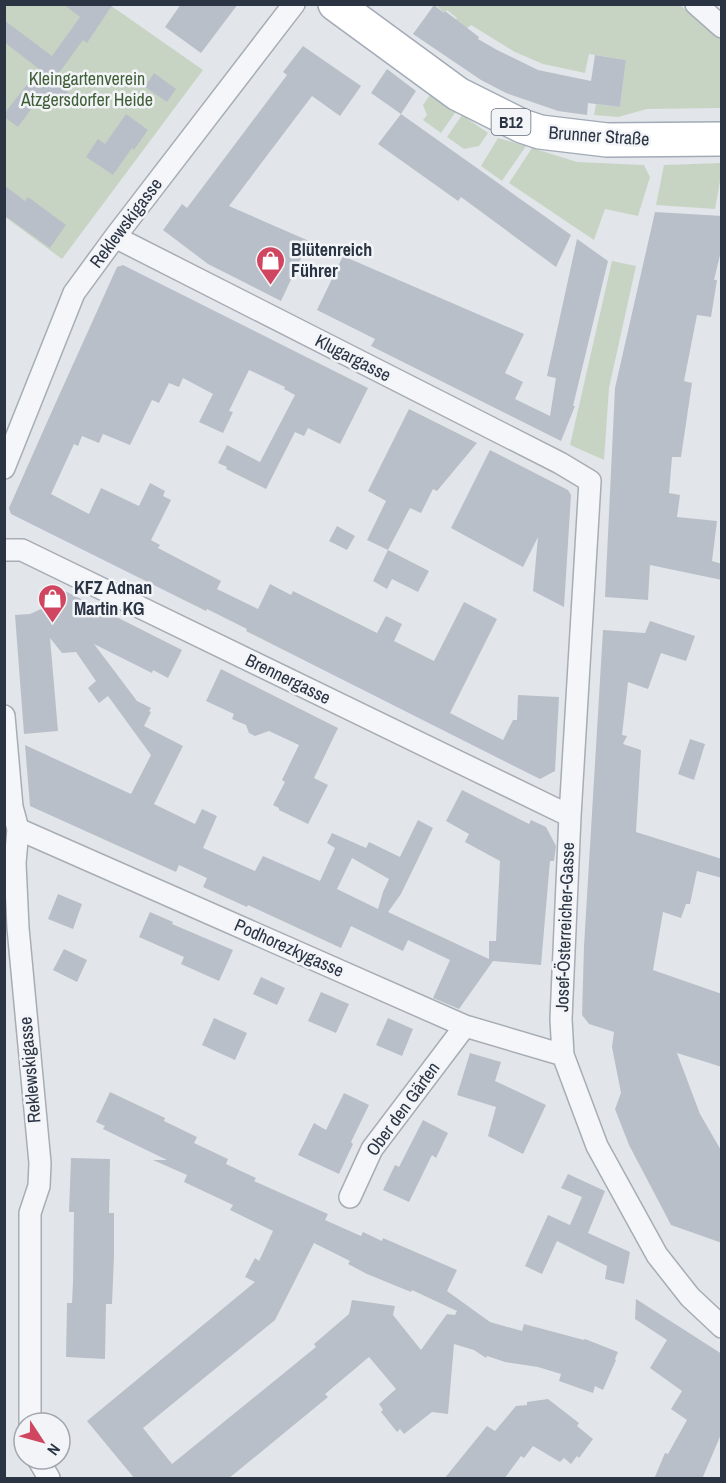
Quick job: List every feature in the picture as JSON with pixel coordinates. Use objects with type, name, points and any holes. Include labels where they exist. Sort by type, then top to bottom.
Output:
[{"type":"main road","name":"Brunner Straße","points":[[335,4],[459,94],[522,126],[540,132],[607,140],[722,139]]},
{"type":"street","name":"Reklewskigasse","points":[[4,468],[74,293],[294,4]]},
{"type":"street","points":[[696,4],[722,27]]},
{"type":"street","name":"Klugargasse","points":[[115,237],[560,463],[590,481]]},
{"type":"street","name":"Josef-Österreicher-Gasse","points":[[590,481],[570,816],[561,1019],[563,1055],[597,1146],[657,1255],[690,1297],[722,1327]]},
{"type":"street","name":"Brennergasse","points":[[4,550],[22,550],[570,816]]},
{"type":"street","name":"Reklewskigasse","points":[[4,716],[12,807],[18,829],[15,862],[18,928],[40,1163],[39,1186],[30,1213],[30,1411]]},
{"type":"street","name":"Podhorezkygasse","points":[[18,829],[465,1026],[563,1055]]},
{"type":"street","name":"Ober den Gärten","points":[[350,1197],[372,1149],[465,1026]]},
{"type":"green space","points":[[435,4],[680,5],[721,39],[721,108],[647,109],[618,117],[594,115],[596,104],[620,107],[626,60],[589,54],[585,73],[543,64],[515,52],[471,25],[466,29],[455,21],[457,18],[447,10],[444,13]]},
{"type":"green space","name":"Kleingartenverein Atzgersdorfer Heide","points":[[5,5],[110,5],[203,70],[62,259],[5,217]]},
{"type":"green space","points":[[432,92],[457,110],[441,133],[423,120],[427,115],[423,105]]},
{"type":"green space","points":[[462,115],[488,133],[479,146],[464,149],[447,137]]},
{"type":"green space","points":[[498,138],[526,146],[502,181],[481,166]]},
{"type":"green space","points":[[532,148],[577,162],[644,165],[650,177],[638,216],[605,209],[594,240],[509,183]]},
{"type":"green space","points":[[721,163],[715,209],[656,205],[664,165]]},
{"type":"green space","points":[[612,261],[636,266],[609,388],[604,460],[570,445]]},
{"type":"building","points":[[63,4],[113,4],[87,43],[83,40],[53,81],[69,93],[59,106],[43,93],[18,127],[4,117],[4,114],[39,69],[4,42],[4,20],[52,56],[80,17]]},
{"type":"building","points":[[181,4],[238,4],[201,53],[165,27]]},
{"type":"building","points":[[434,5],[479,37],[478,39],[538,70],[591,81],[595,55],[626,60],[620,107],[588,103],[587,115],[558,111],[506,93],[481,80],[413,34]]},
{"type":"building","points":[[303,46],[361,86],[340,116],[312,96],[229,206],[309,241],[281,301],[208,264],[163,230],[182,204],[187,208],[287,75],[283,72]]},
{"type":"building","points":[[387,69],[416,91],[401,114],[371,93]]},
{"type":"building","points":[[154,73],[176,89],[167,102],[145,87]]},
{"type":"building","points":[[126,114],[148,130],[113,175],[86,157],[98,139],[105,144]]},
{"type":"building","points":[[401,114],[571,235],[556,267],[461,197],[458,201],[378,144]]},
{"type":"building","points":[[4,185],[25,201],[28,197],[66,225],[50,248],[4,215]]},
{"type":"building","points":[[655,212],[722,216],[722,247],[714,280],[717,280],[711,317],[697,315],[684,381],[692,383],[681,457],[672,457],[669,493],[680,495],[677,517],[717,521],[712,561],[722,564],[722,580],[650,565],[648,600],[605,597],[615,388]]},
{"type":"building","points":[[577,239],[608,261],[573,406],[575,406],[561,441],[371,346],[375,339],[317,310],[343,256],[524,334],[505,373],[523,382],[515,399],[550,416],[556,378],[547,376]]},
{"type":"building","points":[[123,265],[368,388],[340,444],[308,428],[304,436],[295,432],[266,489],[218,463],[227,445],[260,462],[295,395],[284,389],[285,387],[249,370],[229,411],[233,412],[223,433],[199,422],[213,394],[183,378],[179,387],[169,383],[159,403],[152,400],[130,445],[103,434],[99,443],[82,436],[78,446],[74,444],[51,494],[89,514],[101,488],[139,506],[150,483],[165,491],[163,496],[171,500],[151,540],[160,545],[158,548],[221,581],[217,589],[258,609],[270,584],[291,595],[293,591],[377,633],[386,616],[402,624],[394,641],[434,661],[464,602],[497,619],[450,713],[503,740],[513,720],[517,720],[518,695],[559,697],[555,771],[540,779],[246,631],[247,629],[11,514],[9,508],[52,411],[117,267]]},
{"type":"building","points":[[409,409],[477,443],[437,491],[433,489],[421,513],[410,508],[388,550],[367,540],[386,501],[368,491]]},
{"type":"building","points":[[490,450],[568,490],[571,495],[564,607],[533,591],[538,537],[523,567],[451,528]]},
{"type":"building","points":[[337,526],[355,536],[347,550],[329,541]]},
{"type":"building","points":[[388,550],[429,571],[418,592],[392,579],[387,589],[373,581]]},
{"type":"building","points":[[61,589],[182,650],[168,678],[153,670],[152,673],[94,644],[137,701],[151,708],[144,726],[183,746],[154,804],[195,824],[202,809],[217,816],[203,848],[255,871],[263,856],[320,881],[335,848],[327,843],[332,833],[366,848],[369,842],[400,857],[418,820],[433,828],[401,894],[388,912],[489,959],[489,941],[496,941],[500,861],[465,842],[469,834],[446,821],[462,790],[529,824],[531,820],[546,827],[556,846],[554,861],[550,861],[541,965],[493,961],[459,1009],[433,998],[450,960],[408,940],[403,951],[351,926],[341,948],[203,887],[207,878],[179,865],[176,872],[30,806],[25,745],[131,794],[151,755],[108,696],[99,703],[88,688],[96,681],[76,652],[62,653],[50,638],[58,731],[24,734],[15,615],[30,614],[54,603]],"holes":[[[352,858],[389,879],[378,909],[337,889]]]},
{"type":"building","points":[[650,621],[695,636],[686,661],[661,653],[648,689],[628,682],[622,735],[627,736],[623,744],[641,750],[636,832],[722,859],[722,878],[697,871],[690,904],[686,904],[681,918],[663,912],[653,970],[722,994],[722,1067],[677,1053],[700,1114],[722,1152],[722,1243],[671,1225],[629,1145],[615,1109],[621,1093],[612,1047],[614,1032],[589,1024],[582,1015],[603,630],[645,633]]},
{"type":"building","points":[[221,669],[338,728],[314,778],[328,785],[308,824],[273,805],[285,782],[282,780],[299,745],[269,731],[255,736],[249,733],[246,725],[232,719],[234,714],[206,701]]},
{"type":"building","points":[[690,739],[705,744],[694,780],[678,774]]},
{"type":"building","points":[[58,894],[82,904],[73,929],[48,919]]},
{"type":"building","points":[[150,912],[233,950],[219,981],[181,964],[184,957],[139,937]]},
{"type":"building","points":[[64,949],[87,960],[77,982],[53,970]]},
{"type":"building","points":[[261,977],[285,988],[277,1005],[253,994]]},
{"type":"building","points":[[321,992],[349,1004],[336,1033],[308,1021]]},
{"type":"building","points":[[214,1018],[247,1033],[235,1060],[202,1045]]},
{"type":"building","points":[[388,1018],[413,1029],[402,1056],[376,1045]]},
{"type":"building","points":[[470,1053],[501,1062],[495,1081],[546,1105],[523,1154],[488,1136],[496,1107],[457,1095]]},
{"type":"building","points":[[110,1092],[165,1118],[164,1121],[197,1137],[194,1143],[228,1159],[226,1164],[256,1178],[254,1181],[328,1214],[325,1220],[361,1236],[363,1232],[382,1241],[383,1238],[457,1270],[447,1291],[490,1322],[522,1331],[524,1324],[585,1339],[618,1352],[603,1390],[595,1386],[593,1393],[559,1381],[561,1374],[487,1356],[486,1358],[474,1350],[454,1344],[448,1414],[432,1412],[404,1434],[400,1429],[397,1432],[381,1412],[383,1410],[379,1404],[396,1389],[369,1357],[325,1394],[328,1397],[228,1479],[135,1479],[87,1421],[255,1282],[245,1277],[255,1258],[259,1261],[273,1231],[230,1210],[233,1205],[184,1182],[187,1175],[153,1160],[167,1160],[103,1129],[105,1126],[96,1122]],"holes":[[[314,1243],[350,1261],[348,1264],[367,1274],[411,1292],[412,1290],[457,1311],[455,1315],[447,1314],[421,1350],[393,1315],[395,1306],[352,1300],[349,1314],[314,1344],[316,1347],[172,1464],[143,1428],[275,1320]]]},
{"type":"building","points":[[344,1093],[369,1105],[339,1174],[298,1155],[314,1123],[326,1130]]},
{"type":"building","points":[[423,1120],[448,1133],[436,1158],[432,1155],[409,1202],[383,1190],[395,1165],[399,1167]]},
{"type":"building","points":[[71,1158],[110,1159],[109,1213],[114,1213],[114,1256],[112,1304],[106,1304],[105,1359],[66,1357],[67,1303],[72,1303],[73,1282],[74,1212],[69,1212]]},
{"type":"building","points":[[568,1174],[605,1191],[588,1233],[630,1252],[624,1284],[605,1279],[607,1266],[557,1241],[542,1274],[525,1266],[548,1215],[570,1225],[582,1197],[561,1188]]},
{"type":"building","points":[[636,1299],[722,1354],[722,1432],[702,1479],[654,1479],[665,1453],[668,1454],[687,1420],[671,1409],[682,1391],[650,1368],[667,1340],[635,1319]]},
{"type":"building","points":[[548,1399],[579,1423],[577,1426],[593,1439],[579,1458],[577,1456],[571,1464],[564,1458],[560,1462],[533,1446],[524,1458],[521,1456],[504,1479],[444,1479],[487,1426],[495,1431],[516,1406]]},
{"type":"place","name":"Blütenreich Führer","points":[[270,286]]},
{"type":"place","name":"KFZ Adnan Martin KG","points":[[53,624]]}]
